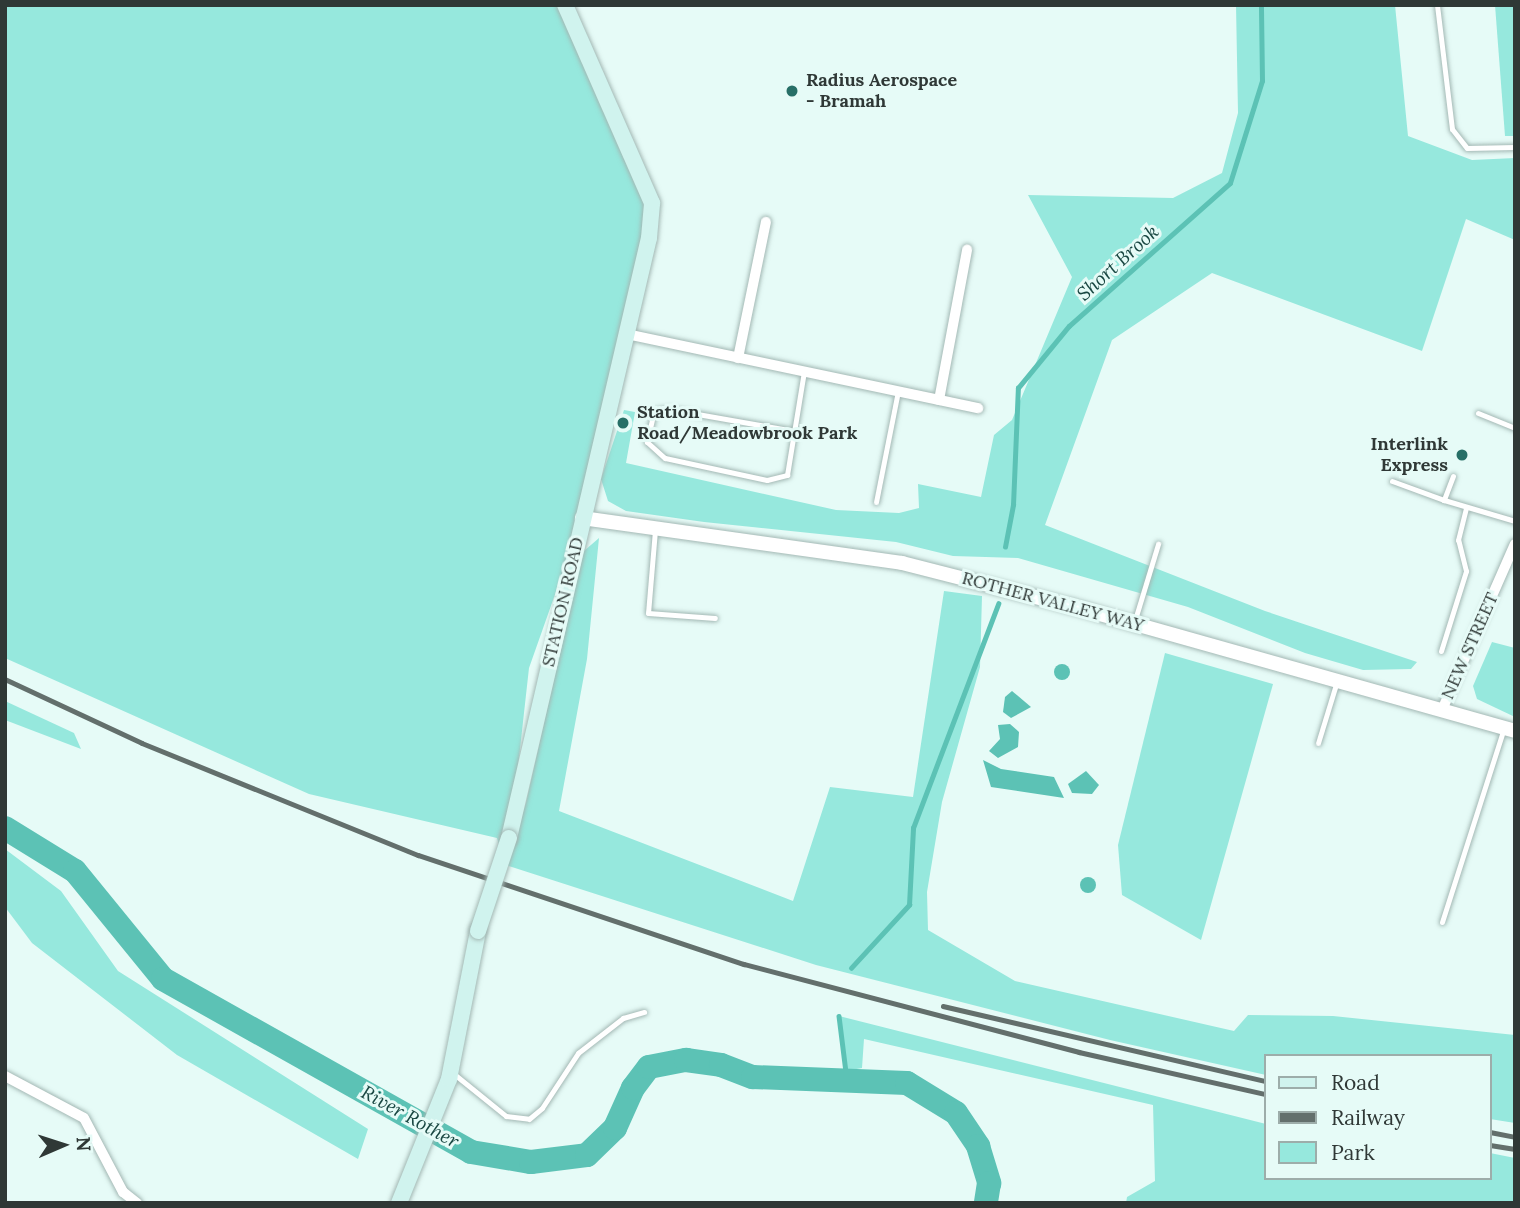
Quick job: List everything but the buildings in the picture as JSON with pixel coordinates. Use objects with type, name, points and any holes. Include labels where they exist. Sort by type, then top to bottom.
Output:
[{"type":"main road","name":"STATION ROAD","points":[[399,1203],[421,1153],[450,1072],[478,931],[515,817],[626,334],[653,203],[565,5]]},
{"type":"street","points":[[738,358],[766,222]]},
{"type":"street","points":[[939,400],[967,250]]},
{"type":"street","points":[[626,334],[978,408]]},
{"type":"street","name":"ROTHER VALLEY WAY","points":[[582,518],[902,563],[1134,623],[1509,730]]},
{"type":"street","name":"NEW STREET","points":[[1442,710],[1515,544]]},
{"type":"street","points":[[5,1076],[84,1118],[123,1192],[137,1203]]},
{"type":"lane","points":[[1437,5],[1452,129],[1467,148],[1515,147]]},
{"type":"lane","points":[[794,431],[669,409],[654,411],[647,442],[665,458],[767,480],[787,475],[804,372]]},
{"type":"lane","points":[[876,502],[898,391]]},
{"type":"lane","points":[[1478,413],[1515,428]]},
{"type":"lane","points":[[1444,500],[1453,476]]},
{"type":"lane","points":[[1392,481],[1515,521]]},
{"type":"lane","points":[[1441,651],[1466,571],[1458,540],[1466,507]]},
{"type":"lane","points":[[655,527],[648,613],[715,618]]},
{"type":"lane","points":[[1134,623],[1158,544]]},
{"type":"lane","points":[[1318,743],[1338,681]]},
{"type":"lane","points":[[1442,922],[1509,730]]},
{"type":"lane","points":[[450,1072],[506,1116],[530,1119],[542,1108],[578,1053],[623,1017],[643,1012]]},
{"type":"green space","points":[[5,5],[565,5],[652,203],[582,518],[529,668],[508,857],[526,803],[584,551],[599,538],[587,659],[559,811],[793,901],[830,787],[913,797],[944,591],[982,596],[980,667],[942,802],[927,892],[928,930],[1015,981],[1234,1031],[1248,1015],[1333,1016],[1515,1035],[1515,1123],[1492,1119],[1492,1054],[1264,1054],[1264,1075],[1110,1040],[816,965],[506,865],[497,838],[309,794],[5,658]]},
{"type":"green space","points":[[1236,5],[1395,5],[1408,136],[1472,160],[1515,158],[1515,240],[1466,219],[1422,351],[1212,273],[1112,340],[1045,525],[1265,611],[1417,662],[1411,669],[1363,670],[1305,653],[1188,607],[1018,558],[953,556],[896,542],[704,522],[626,511],[608,501],[601,479],[624,410],[635,412],[626,463],[836,510],[899,513],[919,508],[918,484],[981,497],[994,435],[1012,420],[1072,277],[1028,195],[1173,198],[1222,173],[1238,113]]},
{"type":"green space","points":[[1495,5],[1515,5],[1515,136],[1505,136]]},
{"type":"green space","points":[[1492,642],[1515,648],[1515,717],[1477,699],[1473,686]]},
{"type":"green space","points":[[1165,653],[1273,684],[1201,940],[1122,895],[1118,845]]},
{"type":"green space","points":[[5,701],[74,733],[81,749],[5,720]]},
{"type":"green space","points":[[5,849],[61,891],[118,971],[368,1129],[358,1159],[177,1055],[32,943],[5,907]]},
{"type":"green space","points":[[839,1016],[1264,1123],[1264,1180],[1492,1180],[1492,1153],[1515,1158],[1515,1203],[1126,1203],[1127,1197],[1155,1181],[1153,1105],[864,1039],[862,1068],[846,1071]]},
{"type":"shaded area","points":[[1062,664],[1068,666],[1068,678],[1062,680],[1056,678],[1054,672],[1056,666]]},
{"type":"shaded area","points":[[1012,691],[1031,707],[1011,718],[1003,712],[1005,697]]},
{"type":"shaded area","points":[[1010,724],[1019,732],[1018,747],[998,758],[989,751],[1000,739],[998,725]]},
{"type":"shaded area","points":[[983,760],[1001,769],[1054,777],[1064,798],[991,787]]},
{"type":"shaded area","points":[[1086,771],[1099,785],[1092,794],[1072,793],[1068,784]]},
{"type":"shaded area","points":[[1085,877],[1091,877],[1096,885],[1094,891],[1085,893],[1080,888],[1080,882]]},
{"type":"waterway","name":"Short Brook","points":[[1005,547],[1013,505],[1018,388],[1069,326],[1230,183],[1262,81],[1261,5]]},
{"type":"waterway","name":"Short Brook","points":[[851,968],[909,905],[913,828],[998,604]]},
{"type":"waterway","name":"River Rother","points":[[5,828],[75,871],[163,979],[471,1152],[531,1162],[587,1155],[615,1128],[633,1088],[649,1067],[686,1060],[721,1065],[753,1077],[907,1083],[956,1113],[978,1146],[989,1183],[986,1203]]},
{"type":"waterway","name":"Short Brook","points":[[839,1016],[847,1080]]},
{"type":"railway","points":[[5,679],[142,743],[418,855],[744,964],[1079,1052],[1264,1094]]},
{"type":"railway","points":[[943,1006],[1264,1081]]},
{"type":"railway","points":[[1492,1132],[1515,1137]]},
{"type":"railway","points":[[1492,1145],[1515,1149]]},
{"type":"place","name":"Radius Aerospace - Bramah","points":[[792,91]]},
{"type":"place","name":"Station Road/Meadowbrook Park","points":[[623,423]]},
{"type":"place","name":"Interlink Express","points":[[1462,455]]}]
